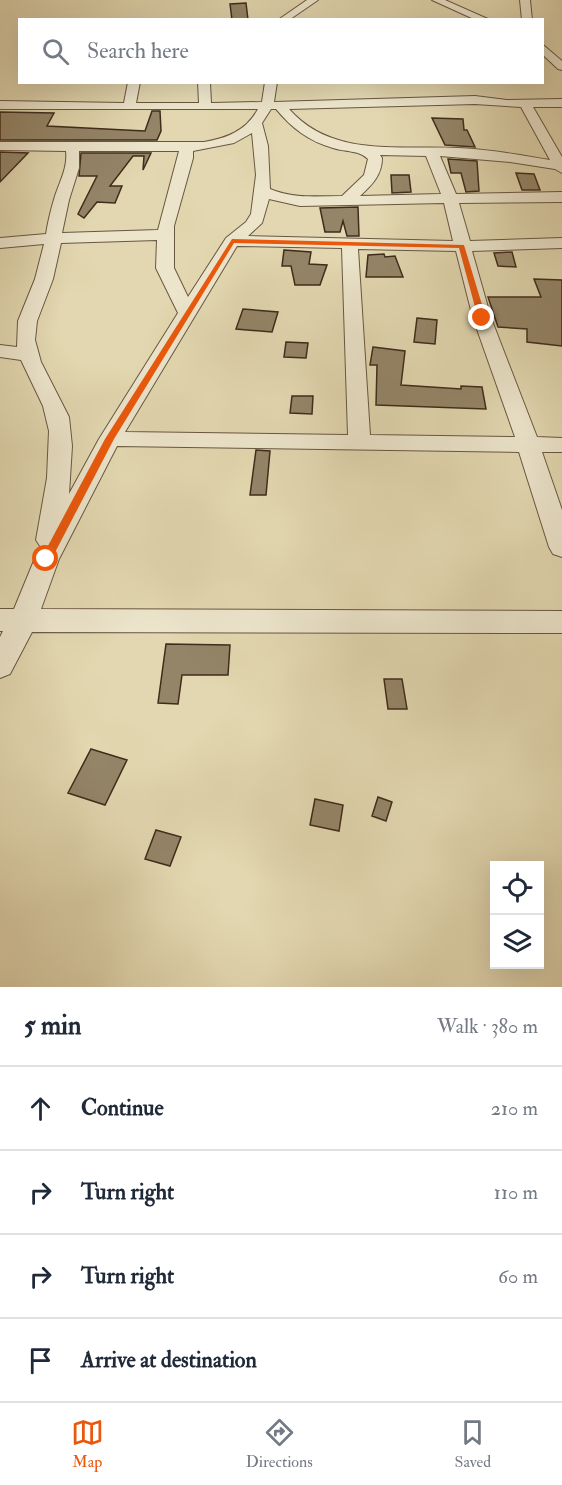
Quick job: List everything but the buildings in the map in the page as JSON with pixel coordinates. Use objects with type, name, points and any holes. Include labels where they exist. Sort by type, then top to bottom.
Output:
[{"type":"street","points":[[285,18],[314,0]]},
{"type":"street","points":[[437,0],[481,18]]},
{"type":"street","points":[[525,0],[527,18]]},
{"type":"street","points":[[546,43],[562,67]]},
{"type":"street","points":[[129,107],[134,84]]},
{"type":"street","points":[[204,84],[205,107]]},
{"type":"street","points":[[0,146],[186,147],[227,141],[242,135],[257,124],[272,105],[271,84]]},
{"type":"street","points":[[0,105],[205,107],[475,100],[525,104],[562,103]]},
{"type":"street","points":[[525,104],[561,167]]},
{"type":"street","points":[[272,105],[287,118],[323,140],[368,151],[431,151],[499,156],[561,167]]},
{"type":"street","points":[[0,665],[12,620],[110,439],[232,241],[254,222],[261,208],[261,145],[257,124]]},
{"type":"street","points":[[186,147],[186,158],[166,226],[165,268],[188,313]]},
{"type":"street","points":[[46,559],[58,469],[58,418],[48,392],[28,355],[25,329],[47,268],[61,198],[73,170],[72,148]]},
{"type":"street","points":[[346,200],[367,181],[375,170],[375,158],[368,151]]},
{"type":"street","points":[[431,151],[450,198],[482,318],[562,547]]},
{"type":"street","points":[[261,190],[279,198],[300,201],[562,197]]},
{"type":"street","points":[[0,243],[52,238],[166,235]]},
{"type":"street","points":[[232,241],[462,246],[562,243]]},
{"type":"street","points":[[350,245],[359,442]]},
{"type":"street","points":[[0,351],[28,355]]},
{"type":"street","points":[[110,439],[562,445]]},
{"type":"street","points":[[12,620],[562,622]]},
{"type":"route","points":[[46,559],[110,439],[232,241],[462,246],[482,318]]}]
